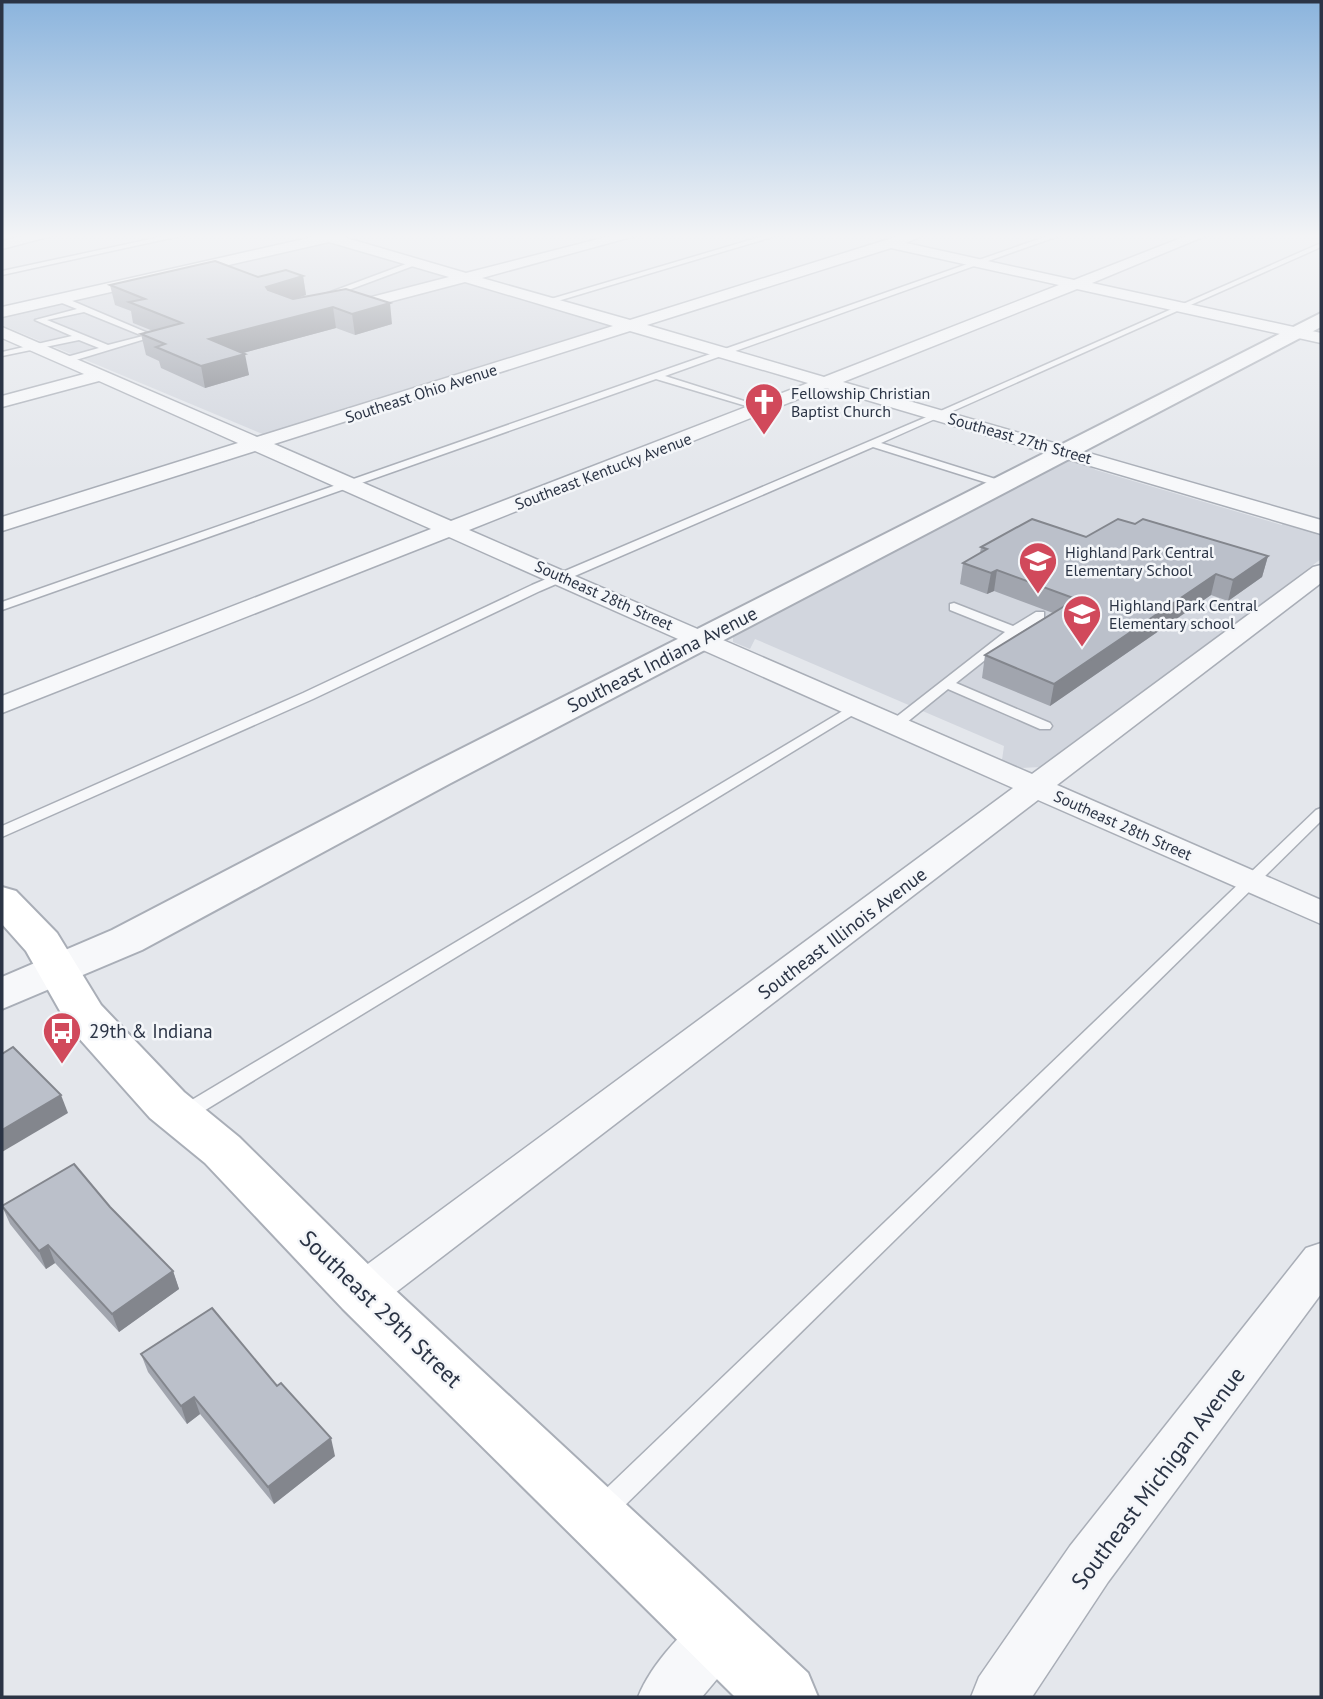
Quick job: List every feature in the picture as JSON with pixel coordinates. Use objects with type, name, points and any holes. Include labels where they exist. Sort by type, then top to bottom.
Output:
[{"type":"main road","name":"Southeast 29th Street","points":[[2,900],[42,943],[85,1016],[179,1116],[222,1150],[362,1293],[597,1515],[784,1697]]},
{"type":"street","name":"Southeast 27th Street","points":[[589,313],[1321,527]]},
{"type":"street","name":"Southeast Ohio Avenue","points":[[2,524],[672,313]]},
{"type":"street","name":"Southeast Kentucky Avenue","points":[[2,705],[1003,313]]},
{"type":"street","points":[[1217,313],[1313,330]]},
{"type":"street","name":"Southeast Indiana Avenue","points":[[2,994],[127,940],[1064,451],[1313,330]]},
{"type":"street","name":"Southeast 28th Street","points":[[2,331],[1321,912]]},
{"type":"street","points":[[2,402],[102,375]]},
{"type":"street","name":"Southeast Illinois Avenue","points":[[362,1293],[1321,572]]},
{"type":"street","name":"Southeast Michigan Avenue","points":[[999,1697],[1089,1564],[1321,1261]]},
{"type":"street","points":[[666,1697],[719,1635]]},
{"type":"lane","points":[[67,313],[39,320],[107,348]]},
{"type":"lane","points":[[66,360],[151,336],[95,313]]},
{"type":"lane","points":[[2,606],[349,482],[840,313]]},
{"type":"lane","points":[[2,832],[308,696],[564,577],[1167,313]]},
{"type":"lane","points":[[2,355],[80,337]]},
{"type":"lane","points":[[658,377],[760,409]]},
{"type":"lane","points":[[873,444],[1001,484]]},
{"type":"lane","points":[[954,607],[1014,631]]},
{"type":"lane","points":[[896,724],[949,685],[1014,631],[1040,615]]},
{"type":"lane","points":[[949,685],[1045,726]]},
{"type":"lane","points":[[179,1116],[856,707]]},
{"type":"lane","points":[[597,1515],[1321,813]]},
{"type":"shaded area","points":[[14,313],[574,313],[615,325],[265,435],[2,325],[2,316]]},
{"type":"shaded area","name":"Highland Park Central Elementary School","points":[[1075,459],[1096,470],[1282,525],[1281,520],[1321,532],[1321,559],[1041,767],[1020,768],[1002,760],[1004,746],[755,639],[750,649],[733,642],[733,632],[1065,460]]},
{"type":"building","points":[[157,313],[309,313],[209,339],[245,354],[201,366],[156,347],[165,344],[141,334],[182,323]]},
{"type":"building","points":[[1032,519],[1086,537],[1118,519],[1135,524],[1143,519],[1268,556],[1233,580],[1216,574],[1054,684],[985,655],[1076,599],[997,570],[991,573],[963,563],[987,549],[981,547]]},
{"type":"building","points":[[13,1047],[61,1095],[2,1130],[2,1054]]},
{"type":"building","points":[[74,1164],[110,1207],[173,1271],[112,1314],[48,1245],[39,1251],[2,1206]]},
{"type":"building","points":[[212,1308],[277,1386],[281,1383],[331,1438],[268,1487],[194,1397],[181,1406],[141,1354]]},
{"type":"place","name":"Fellowship Christian Baptist Church","points":[[764,436]]},
{"type":"place","name":"Highland Park Central Elementary School","points":[[1038,595]]},
{"type":"place","name":"Highland Park Central Elementary school","points":[[1082,648]]},
{"type":"place","name":"29th & Indiana","points":[[62,1065]]}]
